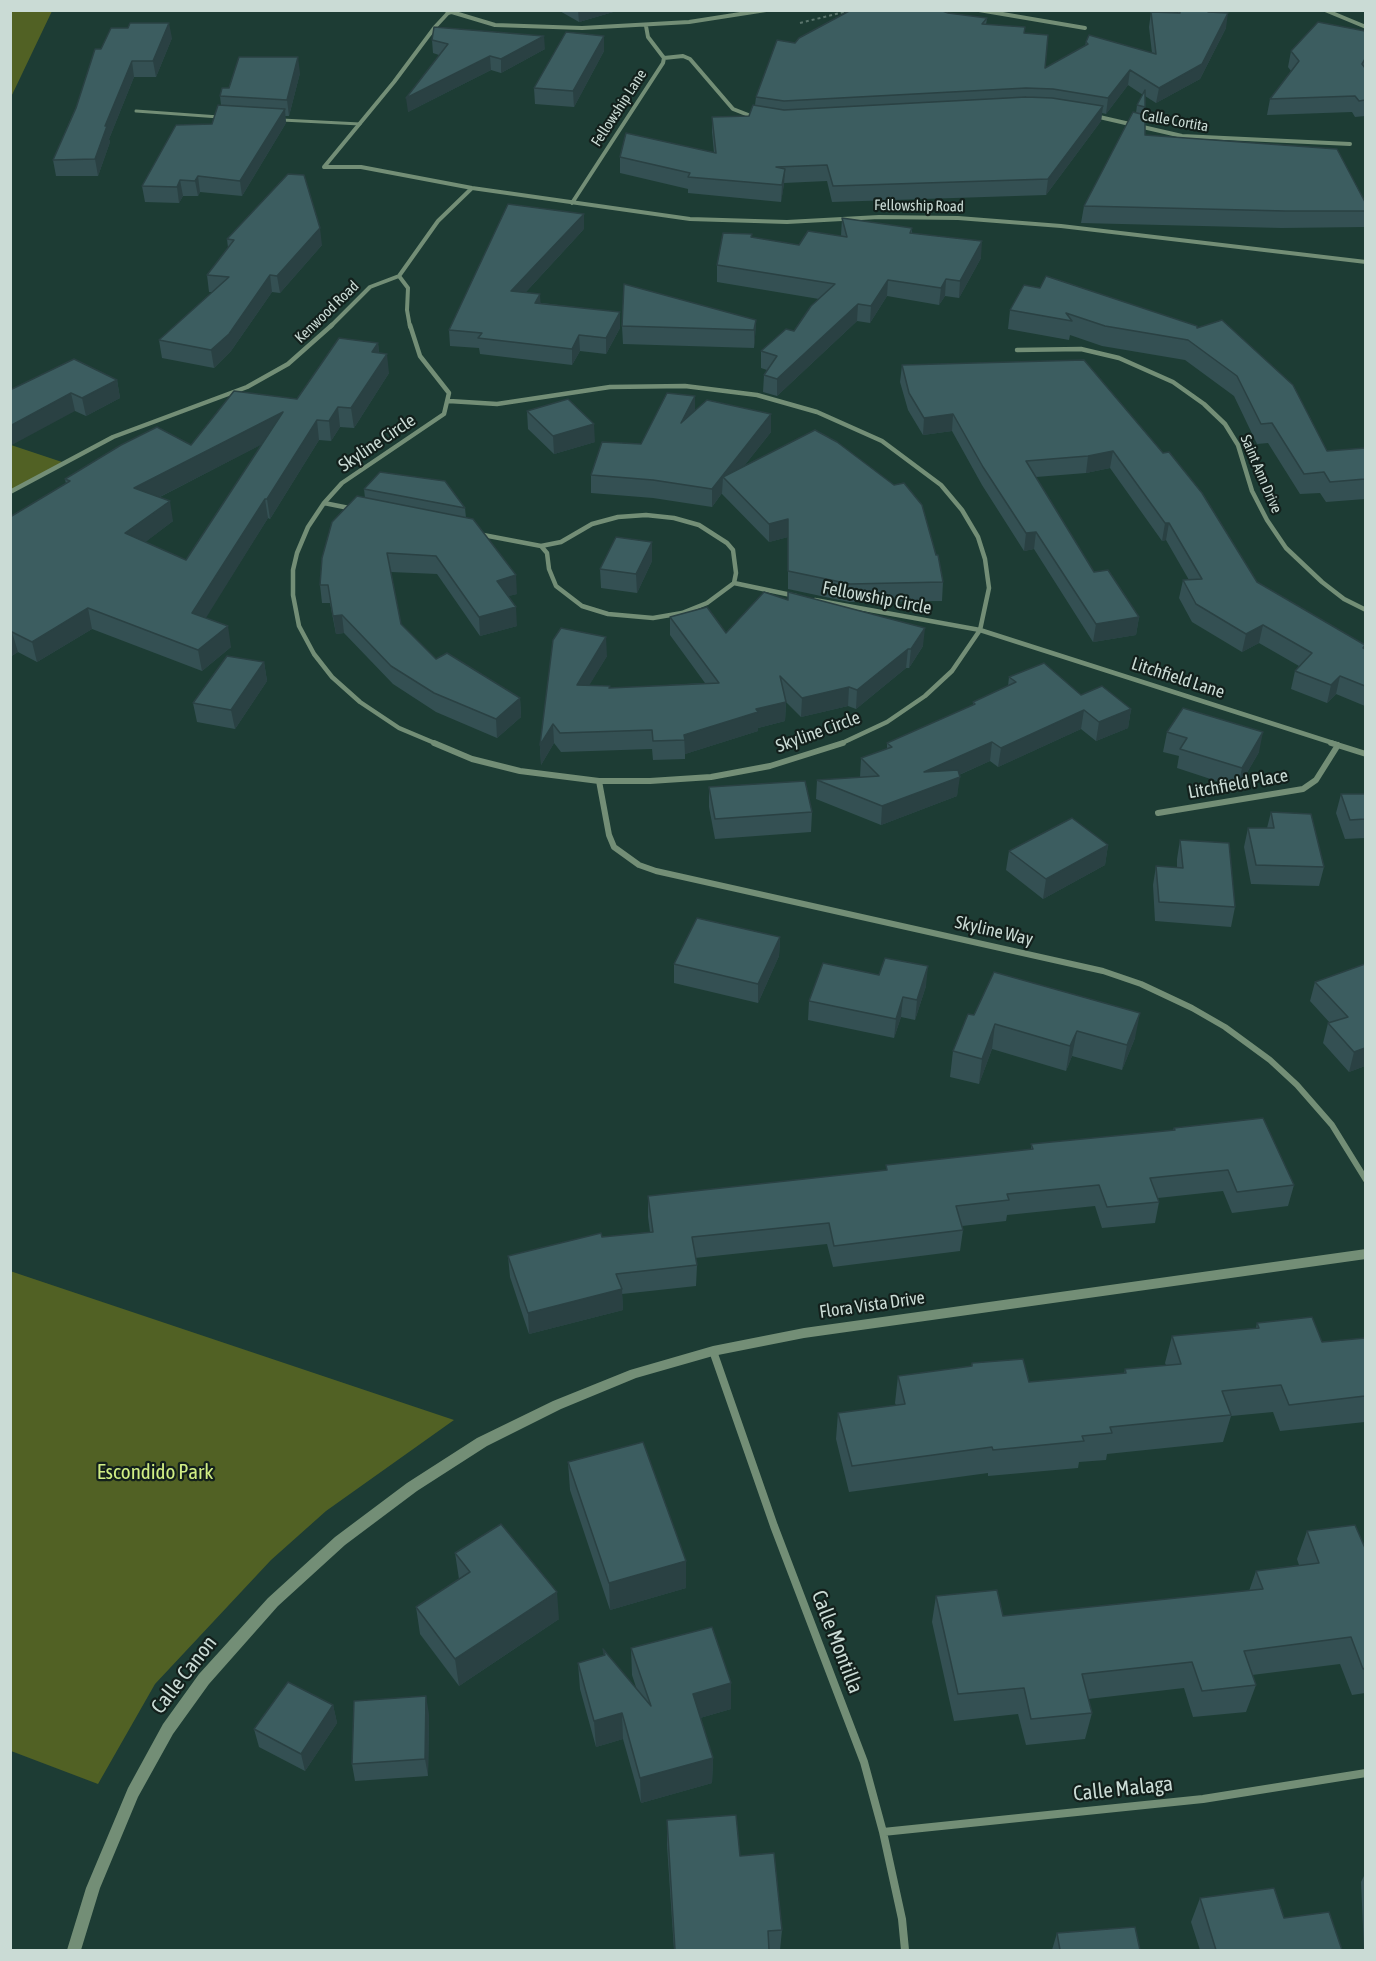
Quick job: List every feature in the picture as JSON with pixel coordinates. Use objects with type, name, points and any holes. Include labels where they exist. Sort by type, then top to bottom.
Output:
[{"type":"street","points":[[457,10],[446,12],[324,167],[362,167],[472,188]]},
{"type":"street","points":[[446,12],[495,26],[582,28],[646,26],[698,21],[766,10]]},
{"type":"street","points":[[979,10],[1085,28]]},
{"type":"street","points":[[1325,10],[1365,27]]},
{"type":"street","name":"Fellowship Lane","points":[[572,203],[664,58],[648,37],[646,26]]},
{"type":"street","points":[[664,58],[683,56],[690,59],[733,109],[760,119]]},
{"type":"street","name":"Calle Cortita","points":[[1091,115],[1182,136],[1350,144]]},
{"type":"street","points":[[449,401],[449,393],[420,356],[411,333],[406,310],[408,288],[399,276],[438,221],[472,188]]},
{"type":"street","name":"Fellowship Road","points":[[472,188],[690,219],[745,222],[879,217],[958,218],[1061,226],[1365,262]]},
{"type":"street","name":"Kenwood Road","points":[[10,492],[113,437],[247,387],[288,364],[314,343],[370,287],[399,276]]},
{"type":"street","name":"Saint Ann Drive","points":[[1017,350],[1081,349],[1119,358],[1173,382],[1204,404],[1225,424],[1238,445],[1252,491],[1267,520],[1286,548],[1344,600],[1365,610]]},
{"type":"street","name":"Skyline Circle","points":[[685,386],[757,395],[846,423],[882,441],[913,462],[940,485],[962,510],[978,537],[985,559],[989,588],[981,630],[952,671],[925,696],[887,722],[841,744],[770,766],[711,777],[650,781],[599,780],[519,771],[472,759],[440,746],[399,728],[360,702],[332,678],[314,654],[299,626],[293,595],[297,553],[308,527],[324,503],[342,483],[362,468],[444,414],[449,401],[497,404],[610,387],[685,386]]},
{"type":"street","points":[[324,503],[358,510]]},
{"type":"street","points":[[472,532],[541,546],[561,542],[592,525],[618,518],[646,515],[674,518],[699,525],[727,543],[733,550],[736,573],[734,583],[707,603],[682,613],[653,618],[608,614],[582,606],[556,586],[549,569],[547,553],[541,546]]},
{"type":"street","name":"Fellowship Circle","points":[[734,583],[799,596]]},
{"type":"street","name":"Fellowship Circle","points":[[810,599],[981,630]]},
{"type":"street","name":"Litchfield Lane","points":[[981,630],[1365,754]]},
{"type":"street","name":"Litchfield Place","points":[[1158,813],[1303,789],[1317,780],[1338,745]]},
{"type":"street","name":"Skyline Way","points":[[599,780],[609,835],[614,847],[639,865],[656,871],[1104,971],[1141,984],[1192,1008],[1225,1027],[1270,1060],[1297,1084],[1332,1125],[1365,1180]]},
{"type":"street","name":"Flora Vista Drive","points":[[412,1486],[482,1443],[558,1405],[634,1374],[713,1351],[789,1335],[1365,1254]]},
{"type":"street","name":"Calle Montilla","points":[[713,1351],[774,1526],[864,1762],[883,1832],[902,1919],[905,1950]]},
{"type":"street","name":"Calle Canon","points":[[74,1950],[93,1888],[133,1793],[168,1729],[204,1679],[273,1602],[340,1541],[412,1486]]},
{"type":"street","name":"Calle Malaga","points":[[883,1832],[1203,1799],[1365,1773]]},
{"type":"lane","points":[[136,111],[227,117]]},
{"type":"lane","points":[[282,120],[360,124]]},
{"type":"path","points":[[800,23],[852,10]]},
{"type":"green space","points":[[10,11],[52,11],[11,97]]},
{"type":"green space","points":[[11,445],[65,463],[11,492]]},
{"type":"green space","name":"Escondido Park","points":[[10,1271],[454,1420],[326,1511],[271,1560],[155,1684],[98,1784],[11,1751]]},
{"type":"building","points":[[851,10],[940,10],[987,18],[982,24],[1025,27],[1024,33],[1048,35],[1045,68],[1088,44],[1086,42],[1089,35],[1156,54],[1151,12],[1180,13],[1180,10],[1208,10],[1208,12],[1228,13],[1202,64],[1159,88],[1130,70],[1108,98],[1053,89],[1026,88],[784,101],[756,97],[777,40],[795,43],[799,38]]},
{"type":"building","points":[[1318,22],[1365,31],[1365,59],[1362,64],[1365,68],[1365,100],[1359,101],[1355,96],[1270,99],[1299,61],[1291,51]]},
{"type":"building","points":[[130,23],[169,23],[153,61],[132,61],[105,126],[107,126],[95,159],[53,160],[76,108],[95,49],[101,49],[111,28],[128,28]]},
{"type":"building","points":[[434,27],[544,36],[501,59],[490,56],[406,98],[448,44],[432,40]]},
{"type":"building","points":[[566,32],[604,36],[573,91],[534,88]]},
{"type":"building","points":[[239,57],[298,57],[287,100],[220,96],[222,88],[229,88]]},
{"type":"building","points":[[1145,90],[1145,107],[1137,105]]},
{"type":"building","points":[[1026,97],[1052,98],[1103,106],[1048,179],[833,186],[827,165],[776,167],[785,169],[782,185],[688,177],[690,173],[620,157],[626,133],[716,153],[712,117],[749,116],[753,105],[784,110]]},
{"type":"building","points":[[218,105],[285,109],[240,181],[198,176],[195,181],[180,180],[177,187],[142,186],[176,125],[212,124]]},
{"type":"building","points":[[1133,112],[1145,115],[1145,135],[1337,149],[1365,202],[1365,211],[1084,206]]},
{"type":"building","points":[[288,174],[304,175],[320,228],[277,276],[270,275],[229,334],[211,350],[159,340],[229,277],[207,275],[234,240],[227,239]]},
{"type":"building","points":[[508,204],[584,214],[511,291],[540,294],[535,303],[620,312],[606,338],[579,335],[572,349],[478,338],[482,333],[449,330]]},
{"type":"building","points":[[842,218],[912,228],[910,233],[982,241],[960,281],[946,279],[941,288],[888,280],[871,306],[858,304],[777,379],[764,375],[777,356],[761,351],[786,329],[794,331],[811,306],[835,284],[717,265],[723,233],[752,234],[751,237],[799,245],[808,231],[847,237]]},
{"type":"building","points":[[1046,276],[1197,326],[1197,328],[1222,320],[1293,385],[1327,451],[1365,448],[1365,479],[1330,482],[1324,472],[1304,474],[1272,423],[1261,424],[1237,376],[1188,340],[1105,326],[1066,313],[1072,321],[1010,310],[1024,285],[1040,288]]},
{"type":"building","points":[[624,284],[756,320],[754,330],[622,326]]},
{"type":"building","points":[[339,338],[378,343],[372,352],[387,354],[351,408],[338,407],[329,421],[317,420],[192,613],[228,626],[198,650],[88,608],[32,642],[10,633],[10,517],[70,481],[65,479],[121,445],[157,427],[191,445],[234,391],[297,399]],"holes":[[[283,412],[186,560],[125,533],[170,501],[134,488]]]},
{"type":"building","points":[[74,359],[117,380],[82,398],[71,393],[10,426],[10,390]]},
{"type":"building","points":[[1084,360],[1163,453],[1169,452],[1202,493],[1257,582],[1365,645],[1363,648],[1365,649],[1365,686],[1340,676],[1331,685],[1295,671],[1312,653],[1263,625],[1246,634],[1196,604],[1183,580],[1202,579],[1169,523],[1165,523],[1113,451],[1088,456],[1026,461],[1094,572],[1108,570],[1139,617],[1096,624],[1036,532],[1026,533],[983,467],[953,414],[924,418],[909,393],[902,365]]},
{"type":"building","points":[[667,393],[695,396],[681,423],[707,400],[771,414],[712,489],[653,480],[591,475],[602,442],[641,444]]},
{"type":"building","points":[[568,399],[594,424],[553,436],[527,411]]},
{"type":"building","points":[[815,430],[837,442],[894,485],[904,483],[922,505],[936,555],[938,555],[943,582],[850,584],[788,571],[788,519],[769,524],[723,477]]},
{"type":"building","points":[[380,472],[445,481],[465,508],[364,489]]},
{"type":"building","points":[[357,496],[473,519],[516,575],[497,581],[516,607],[479,617],[436,556],[387,553],[401,624],[436,659],[447,653],[520,698],[496,719],[434,693],[391,666],[342,615],[333,616],[328,585],[320,585],[322,558],[332,522]]},
{"type":"building","points":[[616,537],[652,542],[636,574],[600,569]]},
{"type":"building","points":[[764,592],[788,600],[788,592],[925,628],[911,649],[908,649],[857,690],[849,687],[802,698],[780,676],[786,702],[756,709],[758,712],[684,735],[685,740],[653,741],[652,730],[560,733],[553,724],[540,745],[553,640],[561,628],[606,637],[577,685],[610,686],[609,688],[719,683],[670,617],[707,607],[726,633]]},
{"type":"building","points":[[227,656],[264,662],[231,710],[193,703]]},
{"type":"building","points":[[1044,663],[1081,695],[1102,686],[1131,709],[1099,722],[1084,710],[1001,748],[992,742],[924,772],[958,770],[960,777],[882,806],[817,780],[879,776],[861,758],[892,747],[887,743],[975,704],[973,702],[1016,682],[1009,677]]},
{"type":"building","points":[[1183,708],[1263,732],[1242,768],[1180,749],[1187,738],[1167,732]]},
{"type":"building","points":[[805,781],[812,812],[715,819],[709,787]]},
{"type":"building","points":[[1341,794],[1365,794],[1365,819],[1350,820]]},
{"type":"building","points":[[1271,812],[1311,814],[1324,867],[1256,865],[1248,828],[1274,828]]},
{"type":"building","points":[[1072,818],[1108,845],[1046,879],[1009,851]]},
{"type":"building","points":[[1180,840],[1229,843],[1235,907],[1159,902],[1156,866],[1183,868]]},
{"type":"building","points":[[697,918],[780,937],[758,984],[674,964]]},
{"type":"building","points":[[885,958],[928,966],[917,1000],[903,997],[896,1019],[809,1001],[823,963],[879,975]]},
{"type":"building","points":[[1365,964],[1365,1048],[1354,1052],[1328,1023],[1348,1017],[1315,982]]},
{"type":"building","points":[[994,972],[1140,1013],[1127,1045],[1077,1031],[1070,1046],[995,1024],[982,1059],[953,1051],[968,1014],[974,1015]]},
{"type":"building","points":[[1263,1118],[1294,1185],[1237,1192],[1228,1170],[1150,1178],[1159,1202],[1107,1207],[1099,1185],[1007,1194],[1009,1200],[956,1206],[963,1230],[834,1246],[829,1223],[692,1237],[697,1265],[616,1274],[622,1289],[528,1313],[508,1256],[601,1233],[602,1237],[653,1232],[648,1196],[887,1170],[886,1165],[1033,1149],[1031,1144],[1175,1130],[1174,1128]]},
{"type":"building","points":[[1312,1317],[1322,1342],[1365,1338],[1365,1396],[1289,1405],[1281,1385],[1222,1391],[1231,1415],[1110,1427],[1112,1433],[1082,1436],[1084,1441],[993,1450],[992,1447],[852,1466],[838,1413],[905,1404],[898,1376],[972,1366],[972,1363],[1023,1359],[1029,1382],[1126,1373],[1125,1369],[1181,1364],[1172,1336],[1259,1328],[1257,1323]]},
{"type":"building","points":[[643,1442],[686,1561],[609,1583],[568,1462]]},
{"type":"building","points":[[501,1524],[557,1592],[455,1659],[416,1607],[470,1572],[455,1553]]},
{"type":"building","points":[[1355,1525],[1365,1548],[1365,1668],[1363,1669],[1351,1637],[1244,1651],[1256,1685],[1202,1691],[1192,1662],[1082,1674],[1092,1713],[1031,1719],[1024,1688],[958,1694],[936,1596],[997,1590],[1003,1616],[1263,1589],[1256,1571],[1319,1563],[1307,1531]]},
{"type":"building","points":[[712,1627],[731,1683],[693,1694],[713,1758],[640,1778],[622,1713],[594,1721],[578,1663],[605,1655],[603,1649],[651,1706],[631,1648]]},
{"type":"building","points":[[288,1682],[333,1705],[301,1754],[254,1729]]},
{"type":"building","points":[[426,1696],[425,1759],[352,1764],[354,1701]]},
{"type":"building","points":[[736,1815],[740,1856],[774,1853],[782,1930],[768,1931],[769,1950],[675,1950],[667,1820]]},
{"type":"building","points":[[1274,1888],[1284,1918],[1329,1912],[1342,1950],[1216,1950],[1200,1898]]},
{"type":"building","points":[[1135,1927],[1140,1950],[1060,1950],[1057,1933]]}]
